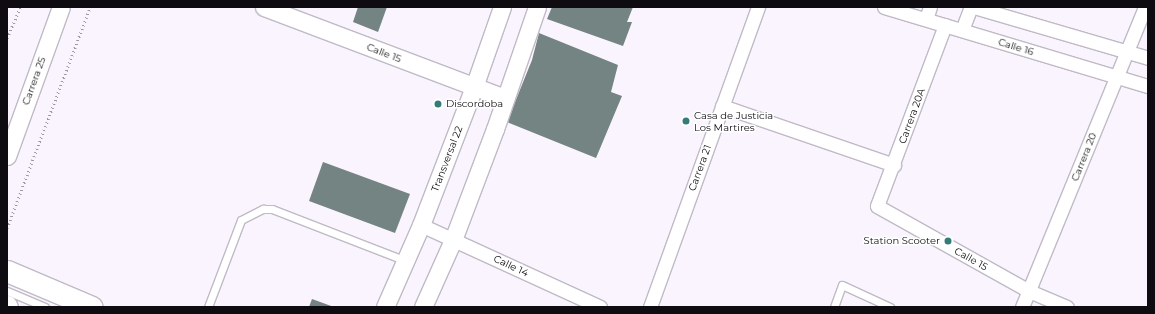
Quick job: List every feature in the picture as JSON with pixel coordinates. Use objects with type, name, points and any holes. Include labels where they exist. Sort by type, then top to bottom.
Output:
[{"type":"main road","points":[[7,271],[92,307]]},
{"type":"street","name":"Carrera 25","points":[[7,156],[62,7]]},
{"type":"street","name":"Calle 15","points":[[264,7],[505,98]]},
{"type":"street","name":"Transversal 22","points":[[385,307],[421,225],[474,87],[502,7]]},
{"type":"street","points":[[423,307],[452,240],[537,7]]},
{"type":"street","name":"Carrera 21","points":[[650,307],[758,7]]},
{"type":"street","name":"Calle 16","points":[[884,7],[928,13],[944,25],[1148,86]]},
{"type":"street","points":[[962,30],[972,7],[1148,58]]},
{"type":"street","name":"Carrera 20","points":[[1022,307],[1145,7]]},
{"type":"street","name":"Carrera 20A","points":[[877,206],[894,165],[944,25]]},
{"type":"street","points":[[722,106],[894,165]]},
{"type":"street","name":"Calle 15","points":[[877,206],[1029,291],[1066,307]]},
{"type":"street","name":"Calle 14","points":[[421,225],[600,307]]},
{"type":"lane","points":[[208,307],[241,220],[259,210],[272,209],[406,261]]},
{"type":"lane","points":[[834,307],[842,285],[890,307]]},
{"type":"lane","points":[[7,291],[45,307]]},
{"type":"lane","points":[[870,307],[873,300]]},
{"type":"path","points":[[7,38],[20,7]]},
{"type":"path","points":[[7,228],[90,7]]},
{"type":"building","points":[[358,7],[387,7],[378,32],[353,22]]},
{"type":"building","points":[[552,7],[633,7],[627,22],[632,22],[623,46],[547,19]]},
{"type":"building","points":[[539,33],[618,65],[611,92],[622,96],[596,158],[507,122],[532,60]]},
{"type":"building","points":[[323,162],[410,194],[395,233],[309,201]]},
{"type":"building","points":[[312,299],[334,307],[309,307]]},
{"type":"place","name":"Discordoba","points":[[438,104]]},
{"type":"place","name":"Casa de Justicia Los Martires","points":[[686,121]]},
{"type":"place","name":"Station Scooter","points":[[948,241]]}]
